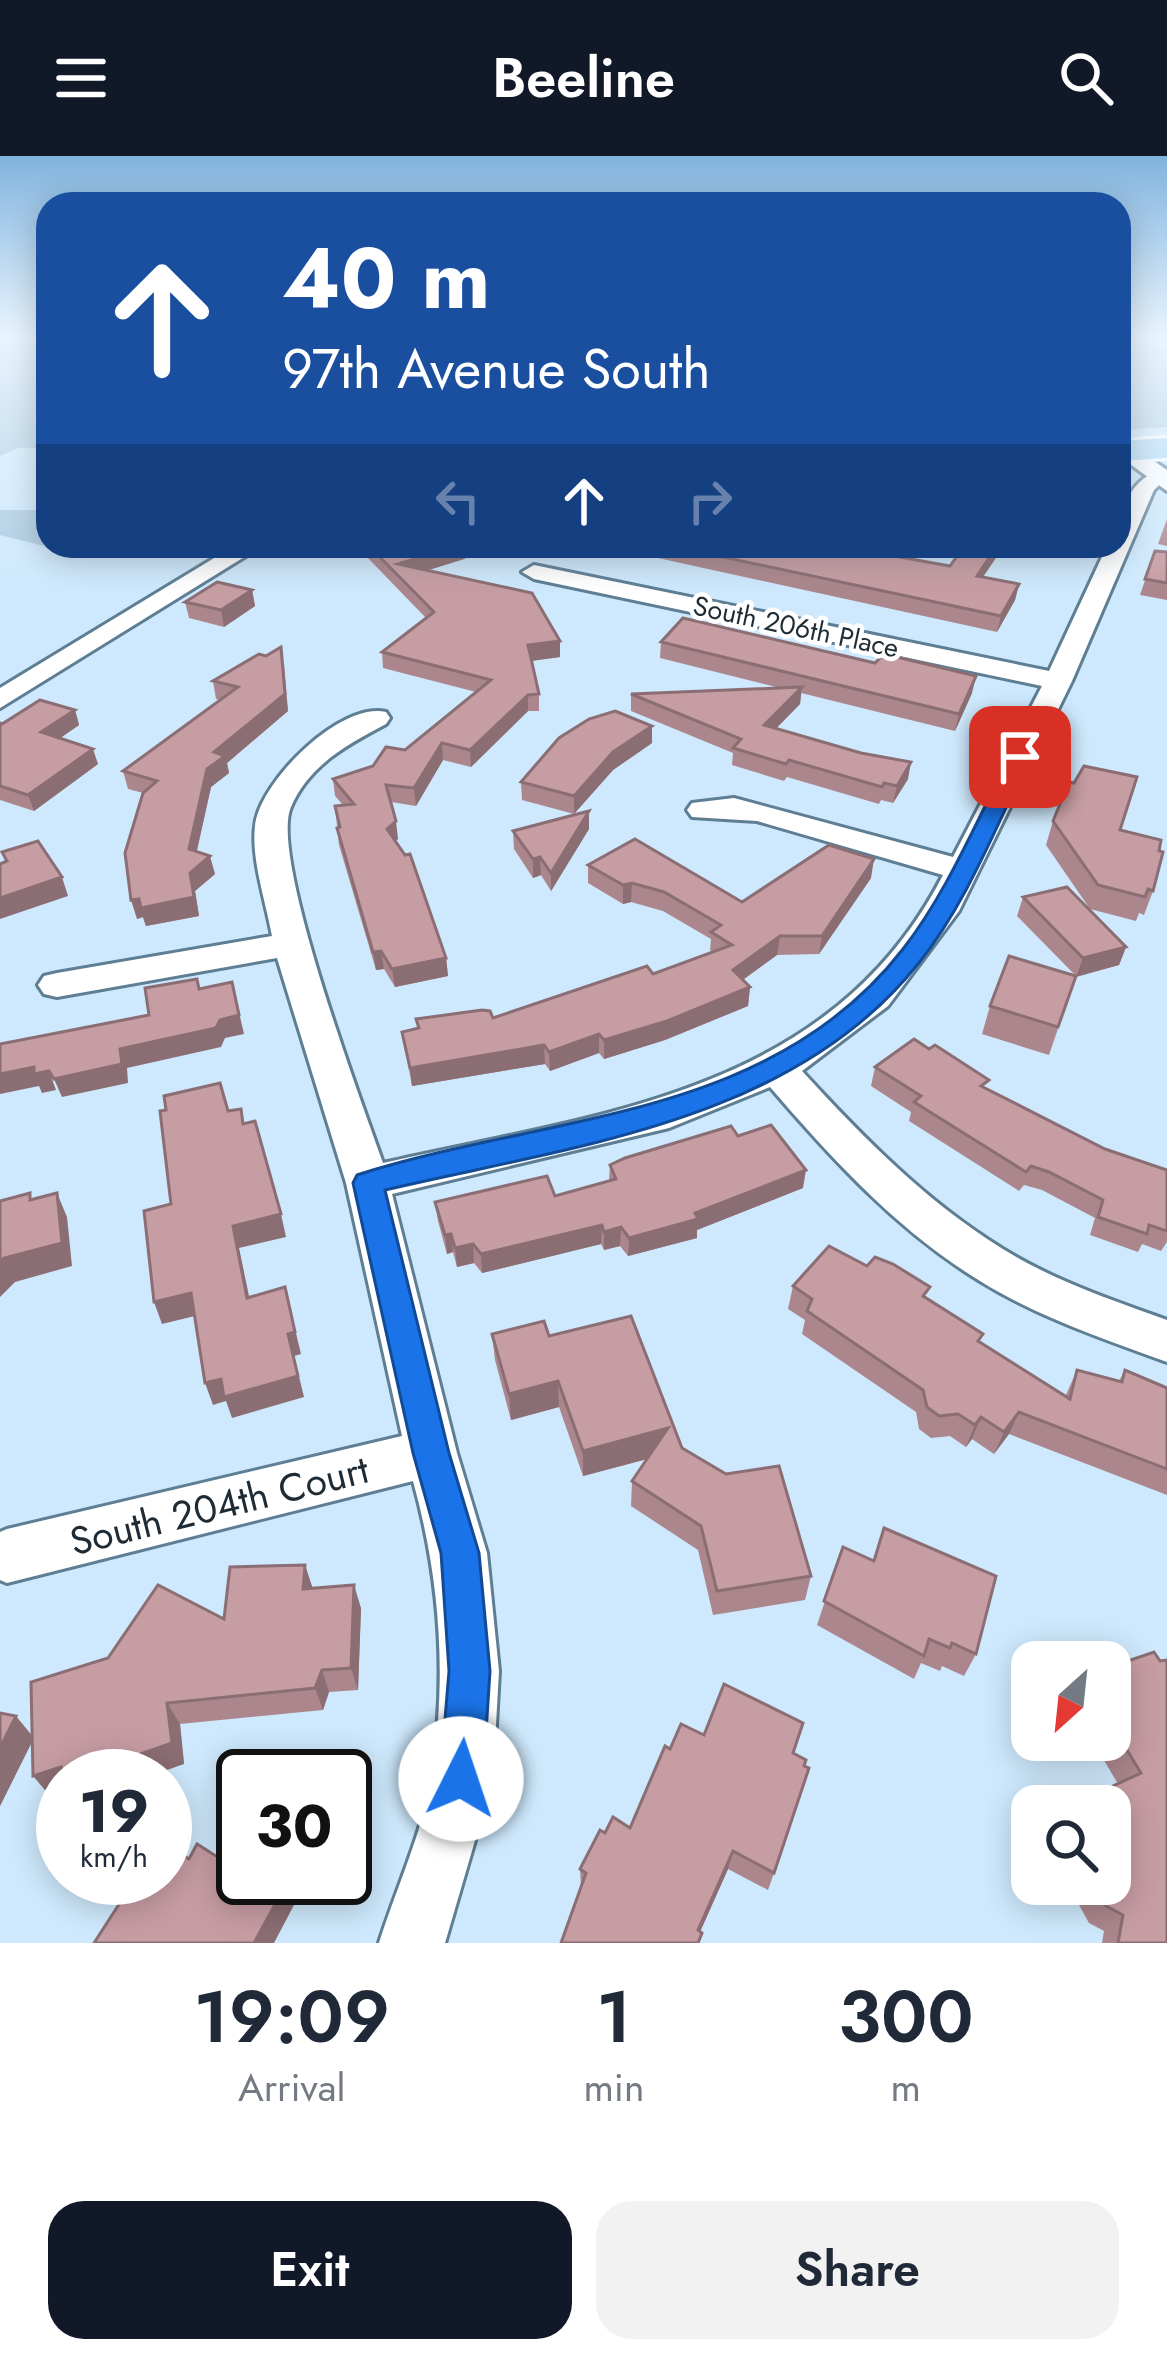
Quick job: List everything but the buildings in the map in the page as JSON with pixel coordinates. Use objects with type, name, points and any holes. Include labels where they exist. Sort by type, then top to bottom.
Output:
[{"type":"main road","points":[[1131,454],[1163,470]]},
{"type":"street","points":[[368,1183],[669,1113],[776,1069],[874,998],[911,956],[963,870],[1058,681],[1135,552],[1144,487],[1163,470]]},
{"type":"street","points":[[0,700],[231,558]]},
{"type":"street","name":"South 206th Place","points":[[534,572],[1058,681]]},
{"type":"street","points":[[376,718],[316,752],[274,809],[270,830],[291,944],[368,1183],[431,1453],[460,1553],[470,1671],[461,1779],[412,1943]]},
{"type":"street","points":[[703,810],[734,807],[763,813],[963,870]]},
{"type":"street","points":[[56,985],[291,944]]},
{"type":"street","points":[[776,1069],[863,1166],[953,1240],[998,1270],[1061,1300],[1167,1341]]},
{"type":"street","name":"South 204th Court","points":[[7,1556],[431,1453]]},
{"type":"shaded area","points":[[0,419],[36,419],[36,448],[18,448],[0,456]]},
{"type":"shaded area","points":[[1131,419],[1167,419],[1167,427],[1131,429]]},
{"type":"shaded area","points":[[0,510],[36,510],[36,544],[0,535]]},
{"type":"route","points":[[461,1779],[470,1671],[460,1553],[431,1453],[368,1183],[669,1113],[776,1069],[874,998],[911,956],[942,911],[1020,757]]}]
